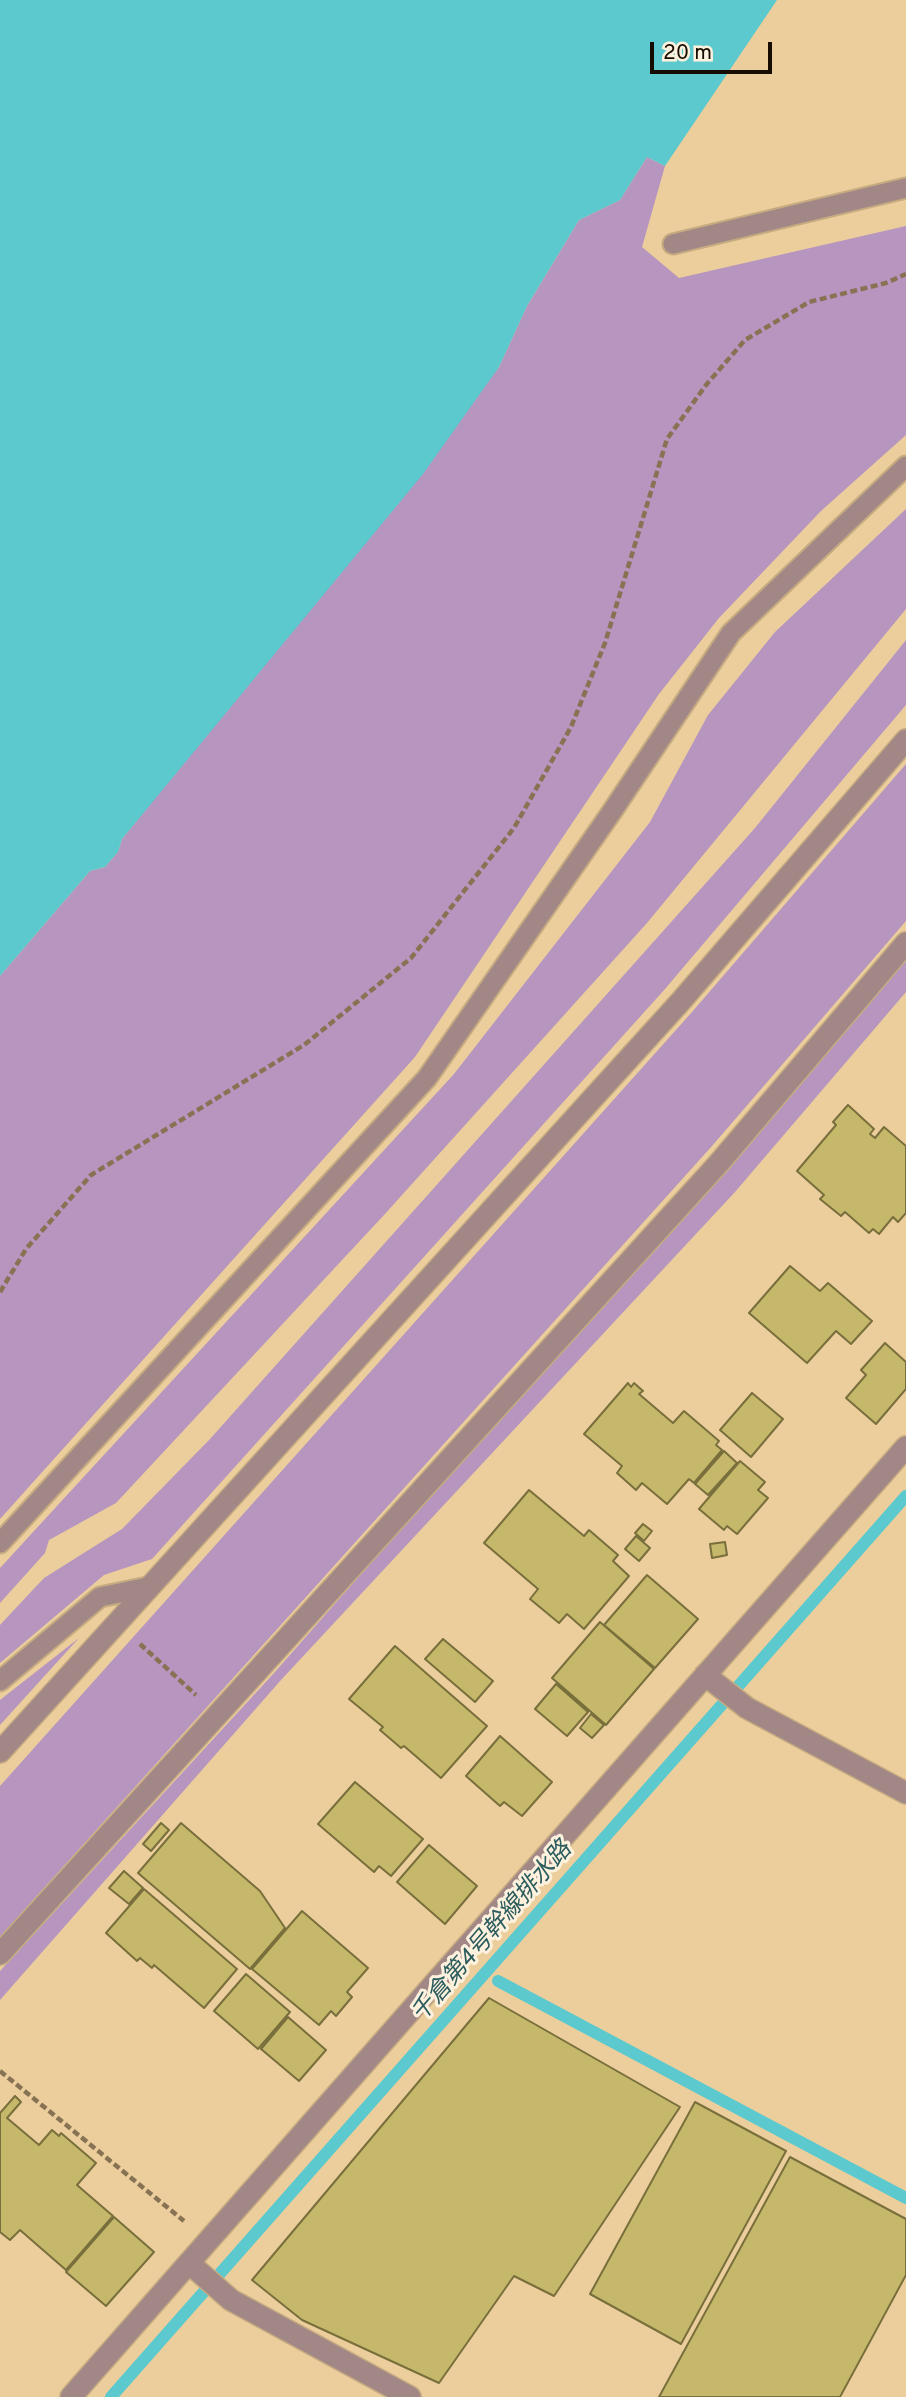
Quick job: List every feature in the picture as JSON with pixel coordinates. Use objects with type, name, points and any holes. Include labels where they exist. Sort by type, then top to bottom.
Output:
[{"type":"street","points":[[0,1752],[681,1001],[906,740]]},
{"type":"street","points":[[0,1955],[719,1163],[906,943]]},
{"type":"street","points":[[71,2397],[193,2266],[209,2241],[710,1679],[906,1447]]},
{"type":"street","points":[[710,1679],[747,1708],[906,1793]]},
{"type":"street","points":[[193,2266],[222,2292],[410,2397]]},
{"type":"lane","points":[[673,244],[906,188]]},
{"type":"lane","points":[[0,1543],[427,1078],[614,810],[731,633],[906,466]]},
{"type":"lane","points":[[0,1681],[100,1598],[148,1587]]},
{"type":"path","points":[[0,1292],[26,1250],[91,1175],[304,1045],[411,958],[514,828],[571,727],[605,643],[667,439],[698,396],[745,340],[756,333],[809,302],[886,283],[906,274]]},
{"type":"path","points":[[144,1648],[183,1684]]},
{"type":"path","points":[[0,2071],[209,2241]]},
{"type":"shaded area","points":[[647,157],[665,166],[642,247],[679,278],[906,226],[906,435],[821,511],[719,618],[659,694],[415,1057],[0,1519],[0,976],[90,871],[105,867],[118,852],[122,839],[499,367],[527,306],[579,220],[620,200]]},
{"type":"shaded area","points":[[906,509],[906,609],[647,923],[384,1215],[116,1503],[49,1540],[45,1553],[0,1603],[0,1568],[454,1074],[650,822],[708,715],[775,632]]},
{"type":"shaded area","points":[[906,640],[906,705],[665,989],[152,1559],[104,1575],[0,1663],[0,1625],[44,1578],[122,1529],[210,1439],[755,828]]},
{"type":"shaded area","points":[[906,764],[906,921],[712,1146],[0,1937],[0,1786],[692,1012]]},
{"type":"shaded area","points":[[906,954],[906,992],[735,1192],[281,1680],[0,2000],[0,1971],[274,1673]]},
{"type":"shaded area","points":[[79,1638],[0,1725],[0,1700]]},
{"type":"water","points":[[0,0],[777,0],[665,166],[647,157],[620,200],[579,220],[527,306],[499,367],[423,474],[122,839],[118,852],[105,867],[90,871],[0,976]]},
{"type":"building","points":[[848,1105],[874,1129],[870,1134],[875,1138],[884,1127],[906,1146],[906,1213],[898,1222],[893,1217],[879,1234],[873,1229],[869,1233],[845,1212],[841,1216],[820,1199],[824,1195],[797,1171],[836,1125],[833,1122]]},
{"type":"building","points":[[790,1266],[820,1291],[828,1283],[872,1321],[851,1344],[836,1331],[807,1363],[749,1313]]},
{"type":"building","points":[[885,1343],[906,1362],[906,1389],[876,1424],[846,1398],[866,1375],[861,1370]]},
{"type":"building","points":[[628,1383],[631,1387],[634,1383],[643,1391],[639,1394],[673,1423],[684,1411],[719,1441],[716,1445],[722,1450],[694,1483],[689,1479],[667,1504],[642,1483],[636,1490],[617,1473],[622,1466],[584,1434]]},
{"type":"building","points":[[752,1393],[783,1419],[751,1457],[720,1430]]},
{"type":"building","points":[[724,1451],[737,1463],[708,1495],[695,1484]]},
{"type":"building","points":[[740,1461],[765,1482],[758,1490],[768,1498],[737,1534],[727,1526],[724,1530],[699,1509]]},
{"type":"building","points":[[529,1490],[584,1536],[589,1530],[618,1555],[613,1561],[629,1576],[584,1629],[567,1614],[559,1623],[530,1599],[538,1589],[484,1543]]},
{"type":"building","points":[[643,1524],[652,1531],[644,1541],[635,1533]]},
{"type":"building","points":[[636,1536],[650,1548],[639,1561],[625,1549]]},
{"type":"building","points":[[725,1542],[727,1555],[712,1558],[710,1544]]},
{"type":"building","points":[[647,1575],[698,1619],[655,1668],[604,1625]]},
{"type":"building","points":[[600,1622],[654,1669],[606,1725],[552,1678]]},
{"type":"building","points":[[443,1639],[493,1681],[475,1702],[425,1659]]},
{"type":"building","points":[[395,1646],[487,1726],[441,1778],[404,1746],[401,1748],[380,1730],[383,1727],[349,1699]]},
{"type":"building","points":[[556,1684],[588,1712],[567,1736],[535,1709]]},
{"type":"building","points":[[591,1714],[604,1725],[592,1738],[580,1728]]},
{"type":"building","points":[[500,1736],[552,1782],[522,1816],[504,1802],[500,1806],[466,1776]]},
{"type":"building","points":[[355,1782],[423,1839],[391,1876],[379,1866],[374,1872],[318,1824]]},
{"type":"building","points":[[161,1823],[169,1830],[151,1851],[143,1844]]},
{"type":"building","points":[[181,1823],[260,1891],[285,1928],[250,1969],[138,1873]]},
{"type":"building","points":[[429,1845],[477,1886],[445,1924],[397,1882]]},
{"type":"building","points":[[124,1871],[143,1888],[129,1904],[109,1888]]},
{"type":"building","points":[[144,1889],[237,1969],[204,2008],[154,1965],[152,1968],[140,1958],[137,1961],[106,1933]]},
{"type":"building","points":[[302,1911],[368,1968],[347,1992],[352,1997],[336,2016],[331,2011],[319,2025],[252,1969]]},
{"type":"building","points":[[246,1974],[290,2012],[258,2049],[214,2011]]},
{"type":"building","points":[[489,1998],[680,2107],[554,2296],[514,2276],[439,2383],[302,2320],[252,2280]]},
{"type":"building","points":[[288,2017],[326,2050],[299,2081],[261,2049]]},
{"type":"building","points":[[15,2096],[21,2102],[7,2118],[39,2145],[52,2130],[59,2136],[61,2133],[96,2163],[77,2185],[113,2216],[66,2270],[20,2230],[10,2240],[0,2232],[0,2113]]},
{"type":"building","points":[[695,2102],[786,2151],[681,2344],[590,2294]]},
{"type":"building","points":[[790,2157],[906,2219],[906,2275],[840,2397],[659,2397]]},
{"type":"building","points":[[114,2217],[154,2252],[106,2306],[66,2272]]},
{"type":"waterway","name":"千倉第4号幹線排水路","points":[[111,2397],[906,1496]]},
{"type":"waterway","points":[[498,1981],[906,2198]]}]
